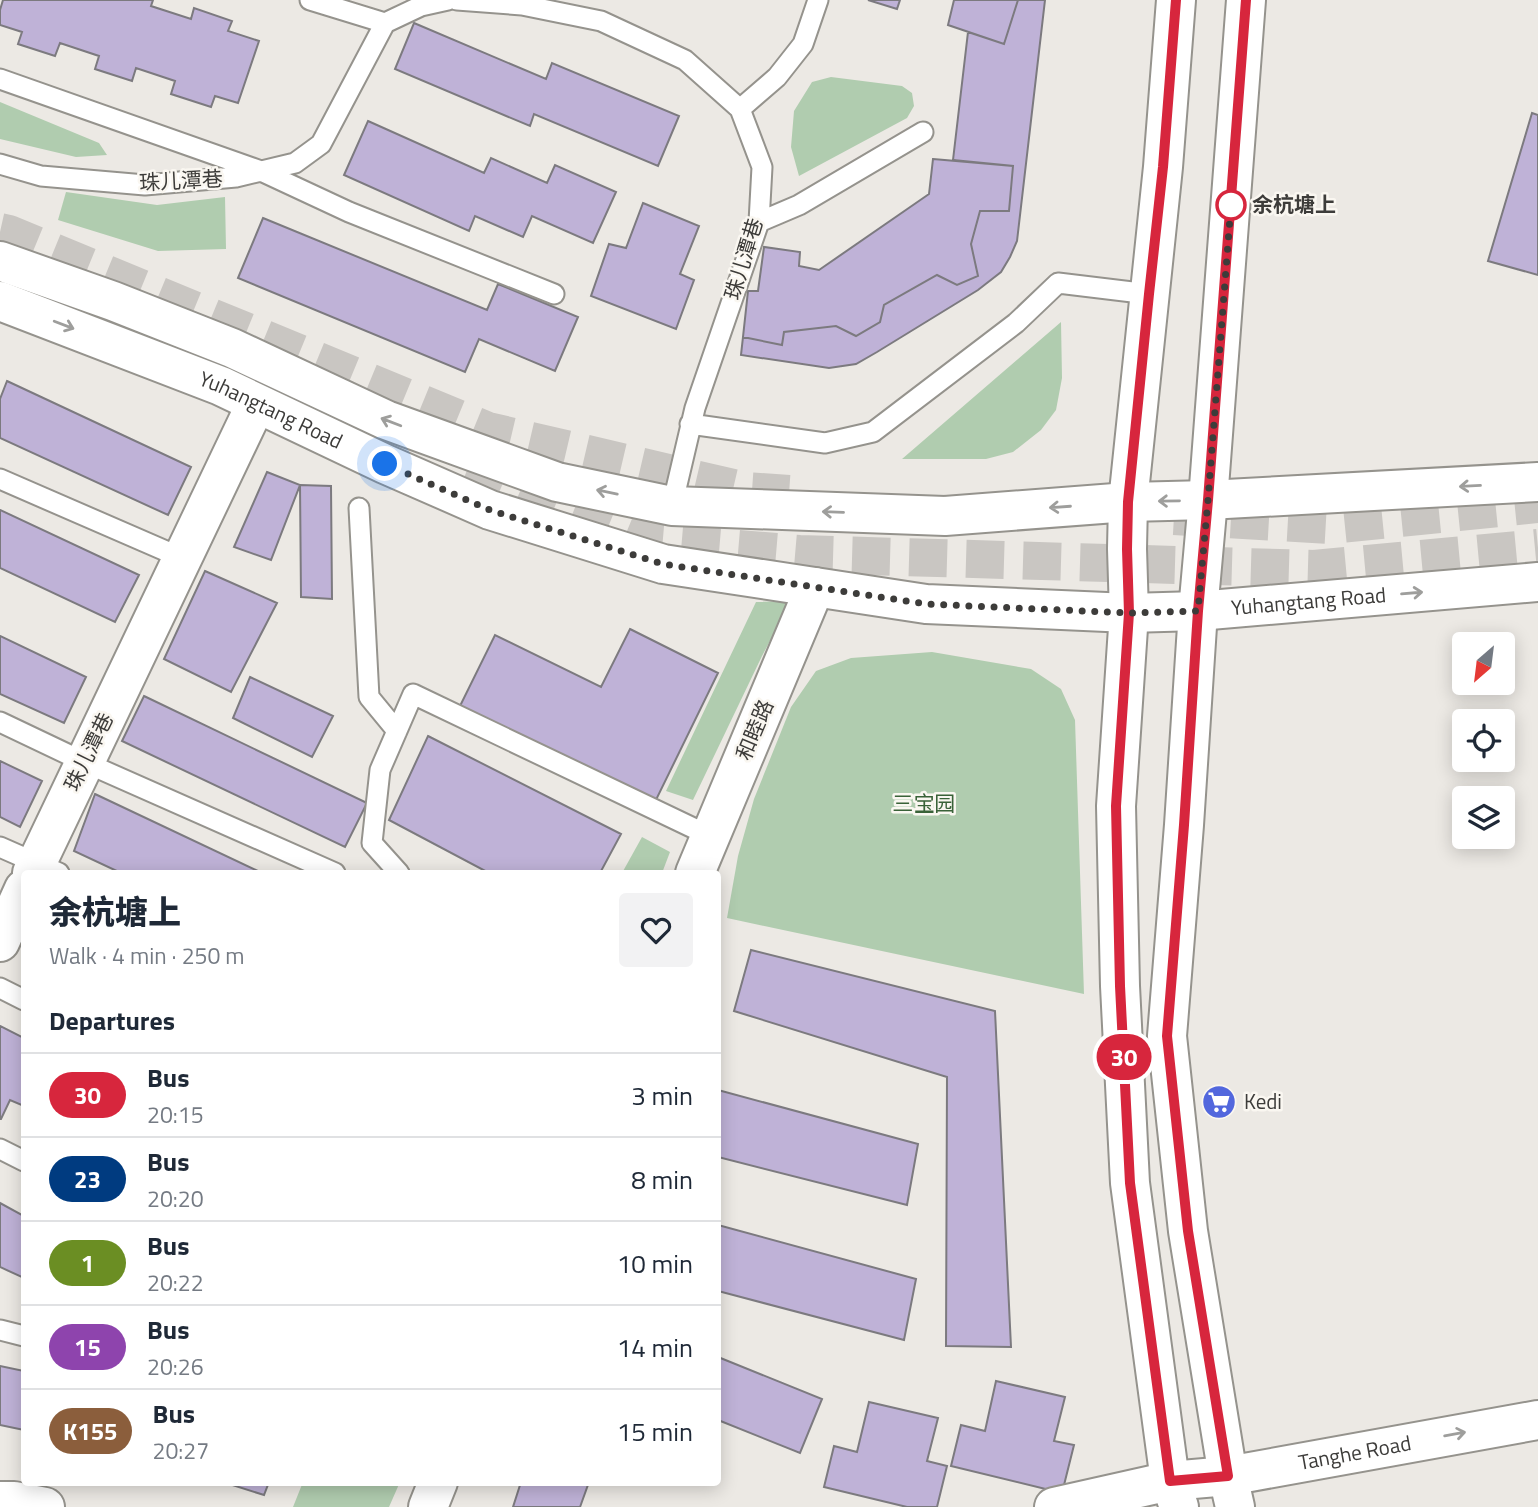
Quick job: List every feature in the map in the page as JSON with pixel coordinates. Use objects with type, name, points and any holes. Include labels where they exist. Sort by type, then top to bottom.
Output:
[{"type":"main road","points":[[1175,1494],[1130,1183],[1120,986],[1116,806],[1129,613],[1128,502],[1163,167],[1176,0]]},
{"type":"main road","points":[[1231,1491],[1188,1231],[1167,1036],[1247,0]]},
{"type":"main road","name":"Yuhangtang Road","points":[[0,261],[113,301],[232,348],[386,420],[557,482],[672,506],[945,516],[1128,502],[1538,482]]},
{"type":"main road","name":"Yuhangtang Road","points":[[0,301],[220,386],[490,510],[663,564],[926,604],[1129,613],[1198,611],[1538,582]]},
{"type":"main road","name":"珠儿潭巷","points":[[40,870],[84,762],[256,404]]},
{"type":"main road","name":"和睦路","points":[[696,870],[815,587]]},
{"type":"main road","name":"珠儿潭巷","points":[[0,942],[21,905]]},
{"type":"main road","name":"Tanghe Road","points":[[1055,1507],[1231,1491],[1538,1420]]},
{"type":"main road","points":[[428,1507],[437,1486]]},
{"type":"main road","points":[[0,1500],[44,1507]]},
{"type":"lane","points":[[310,0],[385,23],[417,3],[448,0]]},
{"type":"lane","name":"珠儿潭巷","points":[[457,0],[522,5],[601,21],[685,60],[740,109],[762,167],[759,222],[690,424],[672,506]]},
{"type":"lane","points":[[740,109],[777,76],[803,44],[818,0]]},
{"type":"lane","name":"珠儿潭巷","points":[[0,164],[41,176],[145,185],[236,177],[295,163],[321,144],[385,23]]},
{"type":"lane","points":[[0,79],[261,171],[349,212],[554,294]]},
{"type":"lane","points":[[759,222],[799,205],[923,132]]},
{"type":"lane","points":[[690,424],[825,443],[873,432],[1016,323],[1058,283],[1149,294]]},
{"type":"lane","points":[[0,479],[182,558]]},
{"type":"lane","points":[[359,508],[369,697],[397,731]]},
{"type":"lane","points":[[396,870],[372,843],[380,770],[413,694],[710,836]]},
{"type":"lane","points":[[0,722],[328,870]]},
{"type":"lane","points":[[0,847],[31,870]]},
{"type":"lane","points":[[0,988],[21,998]]},
{"type":"lane","points":[[0,1149],[21,1160]]},
{"type":"lane","points":[[0,1329],[21,1335]]},
{"type":"green space","points":[[831,77],[902,86],[912,93],[914,106],[907,118],[799,176],[791,147],[794,111],[812,82]]},
{"type":"green space","points":[[0,102],[99,143],[107,155],[76,157],[0,139]]},
{"type":"green space","points":[[66,192],[157,205],[225,197],[226,249],[158,251],[58,220]]},
{"type":"green space","points":[[1061,322],[1062,378],[1056,410],[1041,430],[1013,452],[986,459],[902,459]]},
{"type":"green space","points":[[791,601],[693,800],[666,791],[756,602]]},
{"type":"green space","name":"三宝园","points":[[932,652],[1031,669],[1061,689],[1075,720],[1084,994],[727,918],[738,856],[754,799],[791,707],[816,671],[851,658]]},
{"type":"green space","points":[[642,837],[670,852],[663,870],[624,870]]},
{"type":"green space","points":[[301,1486],[398,1486],[389,1507],[293,1507]]},
{"type":"building","points":[[3,0],[153,0],[151,6],[191,19],[194,8],[232,21],[228,31],[259,41],[238,103],[215,96],[211,107],[171,94],[175,81],[136,68],[132,81],[95,69],[99,56],[60,43],[55,56],[18,44],[22,32],[0,25]]},
{"type":"building","points":[[868,0],[900,0],[897,9]]},
{"type":"building","points":[[954,0],[1018,0],[1004,44],[948,25]]},
{"type":"building","points":[[1018,0],[1045,0],[1017,241],[1001,272],[978,290],[856,364],[829,368],[741,355],[743,337],[782,345],[784,332],[836,326],[856,336],[880,322],[884,305],[937,275],[957,285],[978,276],[971,244],[980,211],[1009,211],[1013,166],[953,160],[968,32],[1004,44]]},
{"type":"building","points":[[414,23],[546,79],[552,63],[679,116],[658,166],[534,114],[530,126],[395,69]]},
{"type":"building","points":[[1532,113],[1538,115],[1538,275],[1488,261]]},
{"type":"building","points":[[368,121],[484,173],[491,158],[547,183],[555,165],[616,192],[593,243],[532,216],[523,237],[475,216],[469,231],[344,175]]},
{"type":"building","points":[[933,159],[1013,166],[1009,211],[980,211],[971,244],[978,276],[957,285],[937,275],[884,305],[880,322],[856,336],[836,326],[784,332],[782,345],[743,337],[748,291],[758,291],[764,247],[800,252],[799,266],[819,270],[929,194]]},
{"type":"building","points":[[643,203],[699,226],[680,274],[694,280],[676,329],[591,296],[609,244],[626,248]]},
{"type":"building","points":[[263,218],[487,310],[498,284],[578,317],[555,371],[479,339],[465,372],[238,278]]},
{"type":"building","points":[[7,381],[191,467],[168,515],[0,438],[0,399]]},
{"type":"building","points":[[267,472],[300,485],[271,560],[234,547]]},
{"type":"building","points":[[300,485],[331,486],[332,599],[301,597]]},
{"type":"building","points":[[0,510],[139,575],[115,622],[0,568]]},
{"type":"building","points":[[205,571],[277,603],[231,692],[164,659]]},
{"type":"building","points":[[630,629],[718,673],[653,806],[458,710],[495,635],[601,687]]},
{"type":"building","points":[[0,636],[86,677],[64,723],[0,694]]},
{"type":"building","points":[[250,677],[333,716],[312,757],[233,718]]},
{"type":"building","points":[[144,696],[367,803],[345,847],[122,741]]},
{"type":"building","points":[[428,736],[621,834],[602,870],[483,870],[389,820]]},
{"type":"building","points":[[0,761],[42,781],[20,827],[0,817]]},
{"type":"building","points":[[95,794],[256,870],[115,870],[74,851]]},
{"type":"building","points":[[751,950],[995,1011],[1011,1347],[946,1346],[947,1077],[734,1011]]},
{"type":"building","points":[[0,1026],[21,1036],[21,1105],[10,1100],[0,1119]]},
{"type":"building","points":[[721,1091],[918,1144],[907,1205],[721,1158]]},
{"type":"building","points":[[0,1203],[21,1214],[21,1277],[0,1267]]},
{"type":"building","points":[[721,1226],[916,1279],[904,1340],[721,1292]]},
{"type":"building","points":[[721,1358],[822,1399],[800,1453],[721,1421]]},
{"type":"building","points":[[0,1366],[21,1370],[21,1429],[0,1425]]},
{"type":"building","points":[[996,1381],[1065,1397],[1054,1441],[1074,1445],[1062,1493],[951,1466],[961,1425],[985,1431]]},
{"type":"building","points":[[869,1402],[938,1418],[927,1461],[947,1466],[937,1507],[907,1507],[824,1487],[834,1446],[857,1452]]},
{"type":"building","points":[[236,1486],[267,1486],[264,1495]]},
{"type":"building","points":[[520,1486],[588,1486],[580,1507],[513,1507]]},
{"type":"tunnel","points":[[0,232],[488,431],[746,491],[789,494]]},
{"type":"tunnel","points":[[39,298],[92,315],[146,338]]},
{"type":"tunnel","points":[[218,367],[331,413]]},
{"type":"tunnel","points":[[468,468],[647,541],[799,554],[1314,569],[1538,548]]},
{"type":"tunnel","points":[[1174,516],[1331,525],[1538,504]]},
{"type":"bus line","name":"30","points":[[1176,0],[1163,167],[1128,502],[1129,613],[1116,806],[1120,986],[1130,1183],[1170,1481],[1228,1476],[1188,1231],[1167,1036],[1246,0]]},
{"type":"place","name":"余杭塘上","points":[[1231,205]]},
{"type":"place","name":"Kedi","points":[[1219,1102]]},
{"type":"route","points":[[385,464],[490,510],[663,564],[926,604],[1129,613],[1198,611],[1231,205]]}]
